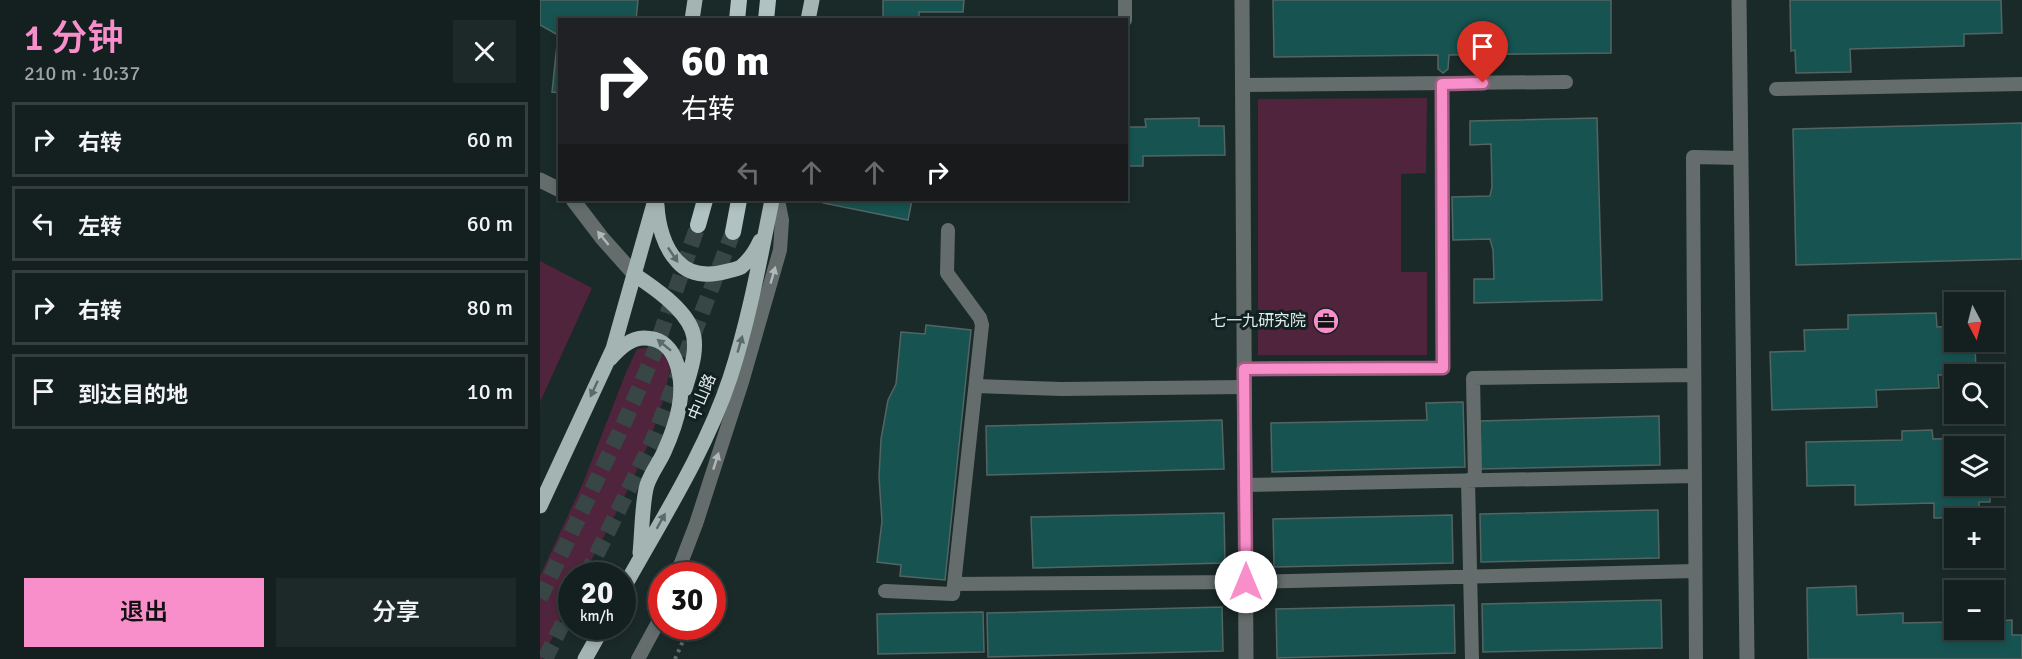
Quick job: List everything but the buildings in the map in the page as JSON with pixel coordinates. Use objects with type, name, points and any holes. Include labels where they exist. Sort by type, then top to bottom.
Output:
[{"type":"highway","points":[[737,18],[740,0]]},
{"type":"highway","points":[[766,18],[768,0]]},
{"type":"highway","points":[[698,225],[705,201]]},
{"type":"highway","points":[[733,232],[739,201]]},
{"type":"main road","points":[[692,18],[694,0]]},
{"type":"main road","points":[[808,18],[812,0]]},
{"type":"main road","points":[[540,506],[613,349],[656,201]]},
{"type":"main road","points":[[656,201],[665,243],[677,262],[697,274],[714,275],[740,268],[756,248],[767,226]]},
{"type":"main road","name":"中山路","points":[[636,566],[700,450],[730,379],[751,301],[772,201]]},
{"type":"main road","points":[[635,275],[658,291],[677,309],[692,329],[694,341],[692,360],[679,410],[664,451],[647,485],[640,559]]},
{"type":"main road","points":[[606,363],[619,348],[637,338],[655,338],[671,349],[679,367],[682,388],[679,410]]},
{"type":"main road","points":[[585,659],[596,640]]},
{"type":"street","points":[[1242,0],[1246,659]]},
{"type":"street","points":[[1739,0],[1747,659]]},
{"type":"street","points":[[540,180],[558,189]]},
{"type":"street","points":[[574,201],[602,238],[635,275]]},
{"type":"lane","points":[[1125,0],[1125,18]]},
{"type":"lane","points":[[1242,85],[1566,82]]},
{"type":"lane","points":[[1244,369],[1443,368],[1442,84]]},
{"type":"lane","points":[[1776,89],[2022,84]]},
{"type":"lane","points":[[1696,659],[1693,158],[1741,158]]},
{"type":"lane","points":[[681,562],[742,382],[780,250],[782,220],[778,201]]},
{"type":"lane","points":[[885,591],[953,594],[982,326],[980,318],[947,273],[948,230]]},
{"type":"lane","points":[[1472,659],[1470,577],[1473,378],[1694,375]]},
{"type":"lane","points":[[976,386],[1061,389],[1244,387]]},
{"type":"lane","points":[[1245,485],[1694,476]]},
{"type":"lane","points":[[954,584],[1246,582],[1695,571]]},
{"type":"lane","points":[[638,659],[648,640]]},
{"type":"path","points":[[675,659],[683,641]]},
{"type":"shaded area","points":[[1427,98],[1426,173],[1401,174],[1401,272],[1427,272],[1427,355],[1258,355],[1258,99]]},
{"type":"shaded area","points":[[540,261],[592,288],[540,402]]},
{"type":"shaded area","points":[[637,349],[656,350],[669,364],[669,375],[660,410],[631,483],[590,562],[558,562],[558,625],[540,659],[540,576],[583,483]]},
{"type":"tunnel","points":[[540,598],[624,423],[653,356],[698,225]]},
{"type":"tunnel","points":[[593,562],[652,442],[733,232]]},
{"type":"tunnel","points":[[545,659],[558,633]]},
{"type":"place","name":"七一九研究院","points":[[1326,321]]},
{"type":"route","points":[[1246,582],[1244,369],[1443,368],[1442,84],[1483,83]]}]
